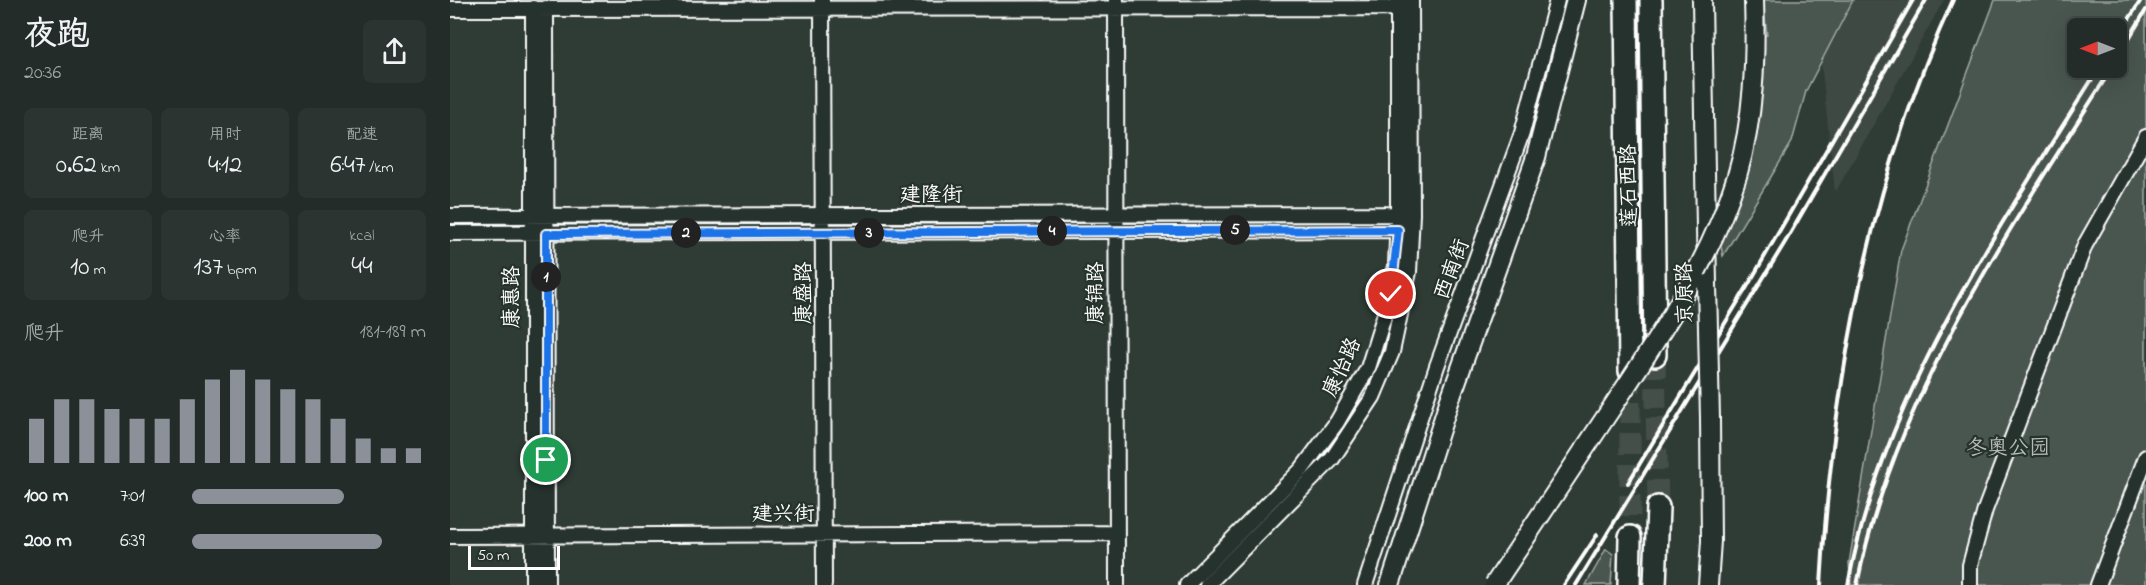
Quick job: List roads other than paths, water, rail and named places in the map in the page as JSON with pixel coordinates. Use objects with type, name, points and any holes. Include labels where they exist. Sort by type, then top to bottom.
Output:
[{"type":"highway","name":"莲石西路","points":[[1626,0],[1630,371]]},
{"type":"highway","name":"莲石西路","points":[[1651,0],[1655,356]]},
{"type":"highway","points":[[1655,585],[1658,507]]},
{"type":"highway","points":[[1629,585],[1630,537]]},
{"type":"main road","points":[[1390,585],[1448,405],[1536,157],[1576,0]]},
{"type":"main road","name":"京原路","points":[[1702,0],[1710,419],[1711,541],[1707,585]]},
{"type":"main road","points":[[1494,585],[1682,301],[1713,238],[1737,176],[1747,132],[1753,86],[1754,0]]},
{"type":"street","name":"康怡路","points":[[1186,585],[1302,469],[1337,422],[1368,368],[1384,321],[1404,230],[1411,0]]},
{"type":"street","name":"西南街","points":[[1365,585],[1437,366],[1522,133],[1557,0]]},
{"type":"street","name":"康怡路","points":[[1398,4],[1405,214]]},
{"type":"street","points":[[450,9],[822,5],[1398,4]]},
{"type":"street","name":"康盛路","points":[[822,5],[824,585]]},
{"type":"street","name":"康锦路","points":[[1116,5],[1117,585]]},
{"type":"street","name":"康惠路","points":[[540,8],[540,535],[547,585]]},
{"type":"street","points":[[1970,585],[1970,565],[1985,510],[2085,245],[2146,137]]},
{"type":"street","name":"建隆街","points":[[450,216],[1405,214]]},
{"type":"street","name":"康怡路","points":[[1207,585],[1332,459],[1372,397],[1392,352],[1402,315],[1409,272],[1404,230]]},
{"type":"street","name":"建隆街","points":[[450,233],[1404,230]]},
{"type":"street","points":[[2098,585],[2146,457]]},
{"type":"street","name":"建兴街","points":[[450,536],[1117,533]]},
{"type":"street","name":"康惠路","points":[[532,585],[540,535]]},
{"type":"tunnel","points":[[1655,356],[1658,507]]},
{"type":"tunnel","points":[[1630,371],[1630,537]]},
{"type":"railway","points":[[1628,483],[1747,287],[1913,0]]},
{"type":"railway","points":[[1576,585],[1787,239],[1926,0]]},
{"type":"railway","points":[[1821,585],[1834,435],[1845,360],[1860,286],[1877,213],[1898,140],[1953,0]]},
{"type":"railway","points":[[2127,22],[2141,0]]},
{"type":"railway","points":[[2127,42],[2146,10]]},
{"type":"railway","points":[[1848,585],[1865,514],[1888,446],[1917,380],[1949,315],[1985,252],[2093,78]]},
{"type":"railway","points":[[1857,585],[1875,515],[1899,447],[1927,380],[1997,252],[2106,78]]},
{"type":"railway","points":[[1564,585],[1597,535]]},
{"type":"park label","name":"冬奥公园","points":[[2008,447]]}]
